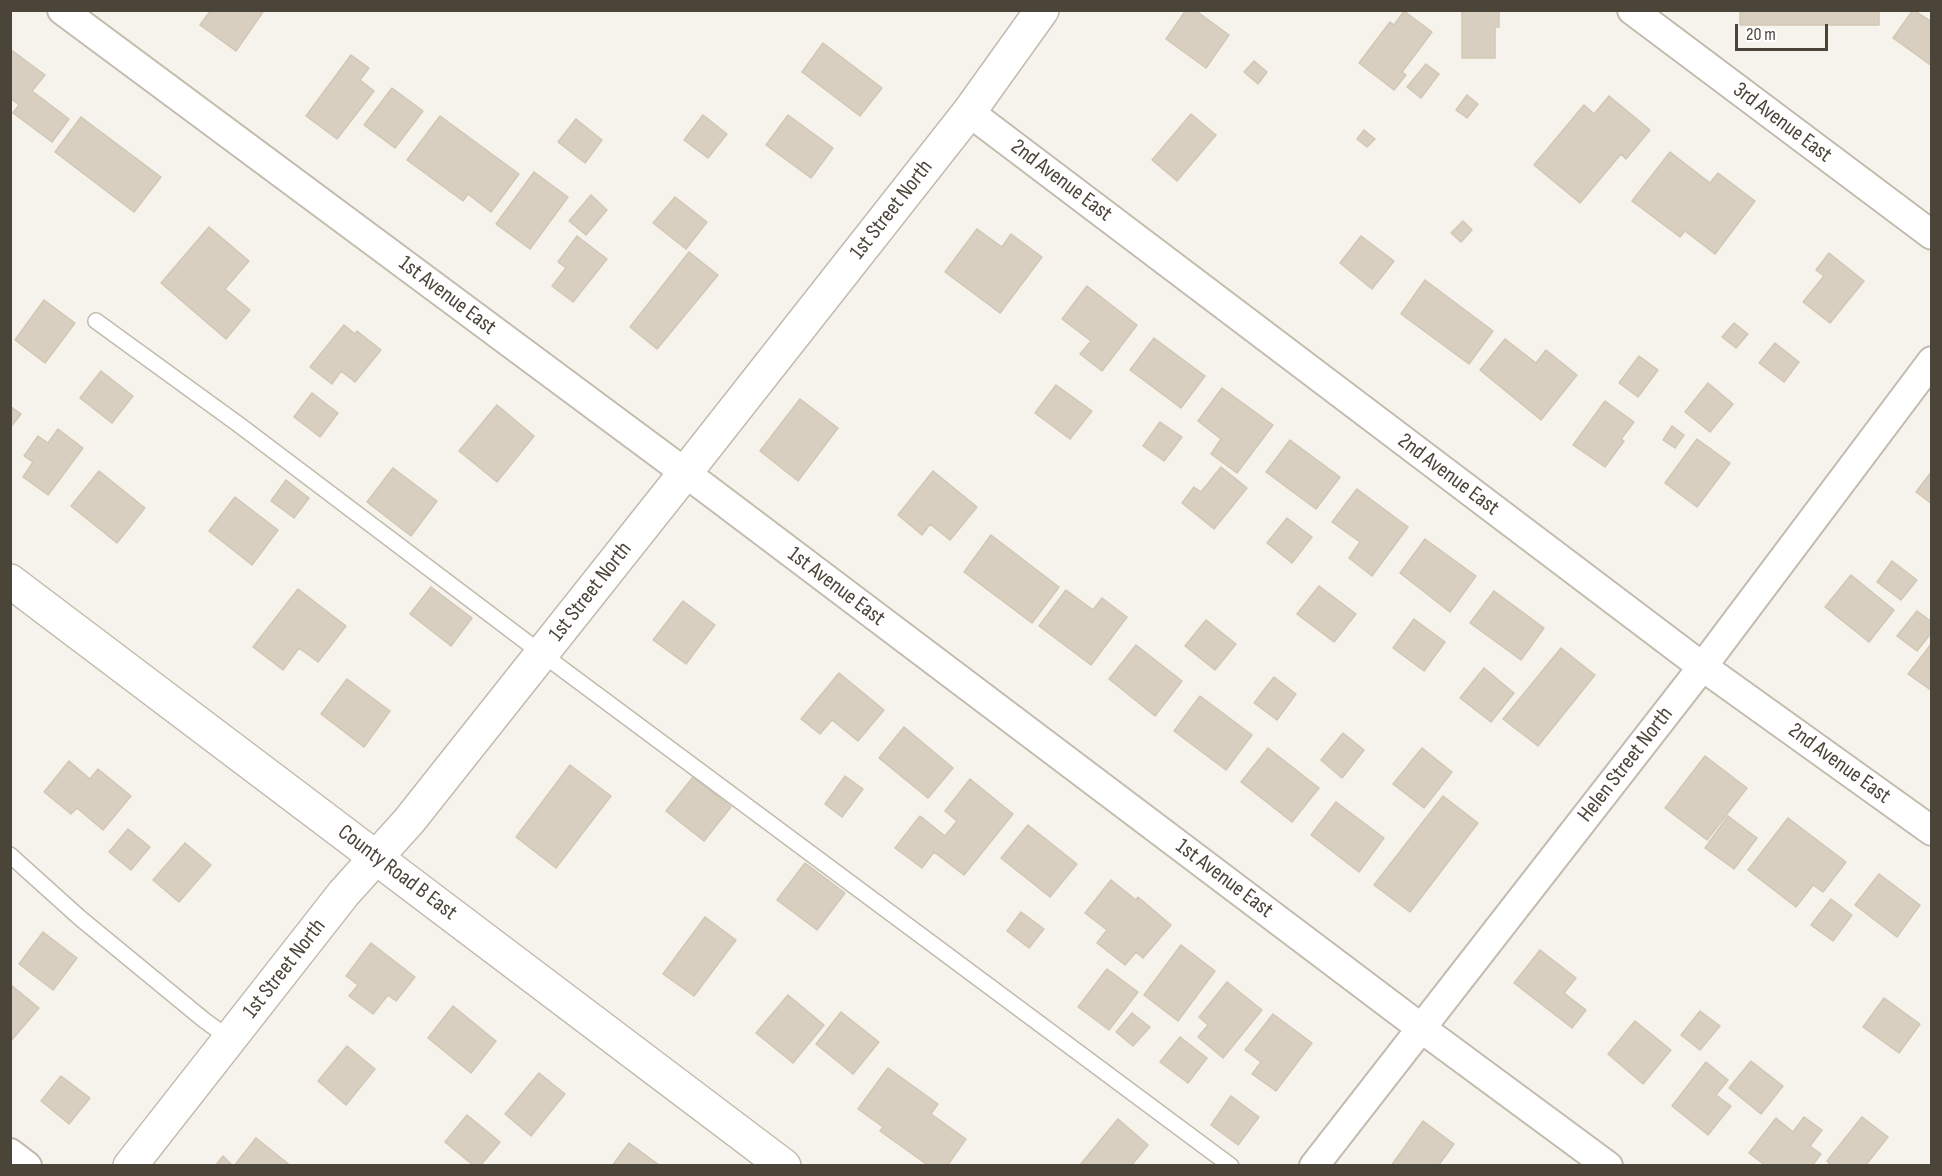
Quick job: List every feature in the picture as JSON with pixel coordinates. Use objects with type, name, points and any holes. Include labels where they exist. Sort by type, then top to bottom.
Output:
[{"type":"street","name":"1st Avenue East","points":[[62,10],[686,473],[1421,1028],[1608,1166]]},
{"type":"street","name":"1st Street North","points":[[130,1166],[344,893],[409,821],[686,473],[969,112],[1042,10]]},
{"type":"street","name":"3rd Avenue East","points":[[1632,10],[1932,235]]},
{"type":"street","name":"2nd Avenue East","points":[[969,112],[1703,666],[1932,831]]},
{"type":"street","name":"Helen Street North","points":[[1314,1166],[1703,666],[1932,361]]},
{"type":"street","name":"County Road B East","points":[[10,581],[784,1166]]},
{"type":"street","points":[[10,1153],[27,1166]]},
{"type":"lane","points":[[96,321],[238,424],[1231,1166]]},
{"type":"lane","points":[[10,855],[80,918],[204,1020],[230,1038]]},
{"type":"building","points":[[211,10],[261,10],[263,12],[236,51],[200,25]]},
{"type":"building","points":[[1186,10],[1195,10],[1229,35],[1206,68],[1166,39]]},
{"type":"building","points":[[1462,10],[1499,10],[1499,27],[1495,27],[1495,58],[1462,58]]},
{"type":"building","points":[[1740,10],[1879,10],[1879,25],[1740,25]]},
{"type":"building","points":[[1913,10],[1932,22],[1932,66],[1893,38]]},
{"type":"building","points":[[1404,11],[1432,32],[1402,72],[1406,75],[1394,90],[1359,63],[1390,22],[1394,25]]},
{"type":"building","points":[[823,43],[882,88],[860,116],[802,72]]},
{"type":"building","points":[[10,49],[45,75],[32,91],[69,119],[52,142],[13,113],[19,105],[10,98]]},
{"type":"building","points":[[351,55],[369,68],[360,80],[374,91],[337,139],[306,116]]},
{"type":"building","points":[[1254,61],[1267,72],[1258,84],[1244,72]]},
{"type":"building","points":[[1426,64],[1439,74],[1421,98],[1407,87]]},
{"type":"building","points":[[392,88],[423,111],[395,148],[364,125]]},
{"type":"building","points":[[1467,95],[1478,104],[1467,118],[1456,110]]},
{"type":"building","points":[[1609,96],[1650,130],[1626,159],[1621,154],[1580,203],[1534,165],[1584,105],[1594,114]]},
{"type":"building","points":[[1191,114],[1216,135],[1177,181],[1152,160]]},
{"type":"building","points":[[703,115],[727,134],[708,158],[684,140]]},
{"type":"building","points":[[788,115],[833,148],[811,178],[766,145]]},
{"type":"building","points":[[440,116],[519,174],[491,212],[468,194],[463,201],[407,160]]},
{"type":"building","points":[[81,117],[161,177],[134,212],[55,152]]},
{"type":"building","points":[[576,119],[602,140],[585,163],[558,142]]},
{"type":"building","points":[[1364,130],[1375,139],[1367,147],[1357,139]]},
{"type":"building","points":[[1670,152],[1710,183],[1718,173],[1755,201],[1715,254],[1685,231],[1680,237],[1632,201]]},
{"type":"building","points":[[534,172],[568,197],[530,249],[496,224]]},
{"type":"building","points":[[591,195],[607,210],[586,235],[569,221]]},
{"type":"building","points":[[675,197],[707,222],[686,249],[653,223]]},
{"type":"building","points":[[1463,221],[1472,230],[1461,242],[1451,233]]},
{"type":"building","points":[[209,227],[249,261],[225,289],[250,310],[226,339],[161,283]]},
{"type":"building","points":[[977,229],[1002,247],[1011,234],[1042,257],[1000,313],[945,272]]},
{"type":"building","points":[[577,236],[607,259],[573,302],[552,286],[566,268],[558,262]]},
{"type":"building","points":[[1361,236],[1394,261],[1372,289],[1340,263]]},
{"type":"building","points":[[689,252],[718,275],[657,349],[630,327]]},
{"type":"building","points":[[1829,253],[1864,281],[1830,323],[1803,302],[1824,276],[1816,270]]},
{"type":"building","points":[[1425,280],[1493,331],[1469,364],[1401,314]]},
{"type":"building","points":[[1087,286],[1137,325],[1102,371],[1080,354],[1091,341],[1062,319]]},
{"type":"building","points":[[44,300],[75,323],[45,363],[15,340]]},
{"type":"building","points":[[1734,323],[1748,334],[1736,348],[1722,337]]},
{"type":"building","points":[[344,325],[355,334],[357,331],[381,350],[355,382],[341,371],[332,384],[310,367]]},
{"type":"building","points":[[1154,338],[1205,376],[1181,408],[1130,370]]},
{"type":"building","points":[[1505,339],[1536,363],[1546,350],[1577,375],[1541,420],[1480,370]]},
{"type":"building","points":[[1775,343],[1799,362],[1784,382],[1759,363]]},
{"type":"building","points":[[1639,356],[1658,370],[1638,397],[1619,383]]},
{"type":"building","points":[[101,371],[133,396],[112,423],[80,398]]},
{"type":"building","points":[[1708,383],[1733,404],[1710,432],[1685,412]]},
{"type":"building","points":[[1056,385],[1092,411],[1070,439],[1035,413]]},
{"type":"building","points":[[1222,388],[1273,425],[1237,473],[1211,454],[1221,439],[1198,421]]},
{"type":"building","points":[[312,393],[338,413],[320,437],[294,417]]},
{"type":"building","points":[[800,399],[838,428],[798,481],[760,451]]},
{"type":"building","points":[[1605,401],[1634,422],[1621,439],[1624,441],[1605,467],[1573,445]]},
{"type":"building","points":[[497,405],[534,436],[497,482],[459,451]]},
{"type":"building","points":[[10,406],[21,414],[10,428]]},
{"type":"building","points":[[1160,422],[1182,437],[1164,461],[1143,446]]},
{"type":"building","points":[[1672,426],[1684,435],[1675,448],[1663,440]]},
{"type":"building","points":[[58,429],[83,448],[48,495],[23,477],[33,462],[24,456],[38,436],[48,443]]},
{"type":"building","points":[[1697,439],[1730,463],[1697,507],[1665,483]]},
{"type":"building","points":[[1290,440],[1340,477],[1316,509],[1266,472]]},
{"type":"building","points":[[1221,467],[1247,488],[1214,529],[1182,503],[1194,487],[1201,492]]},
{"type":"building","points":[[393,468],[437,501],[411,536],[367,502]]},
{"type":"building","points":[[99,471],[145,508],[117,543],[71,506]]},
{"type":"building","points":[[933,471],[977,507],[950,540],[930,524],[922,535],[898,515]]},
{"type":"building","points":[[1932,471],[1932,504],[1916,492]]},
{"type":"building","points":[[286,480],[309,498],[294,518],[271,501]]},
{"type":"building","points":[[1357,489],[1408,527],[1372,576],[1349,558],[1360,542],[1332,522]]},
{"type":"building","points":[[235,497],[278,530],[252,565],[209,531]]},
{"type":"building","points":[[1287,518],[1312,537],[1292,563],[1267,543]]},
{"type":"building","points":[[991,535],[1059,587],[1032,623],[964,572]]},
{"type":"building","points":[[1425,539],[1476,576],[1450,612],[1400,573]]},
{"type":"building","points":[[1892,561],[1917,580],[1901,600],[1877,582]]},
{"type":"building","points":[[1851,575],[1894,610],[1869,642],[1825,607]]},
{"type":"building","points":[[1319,586],[1356,614],[1334,642],[1297,614]]},
{"type":"building","points":[[431,587],[472,618],[451,646],[410,614]]},
{"type":"building","points":[[298,589],[346,626],[318,662],[299,648],[283,670],[253,647]]},
{"type":"building","points":[[1066,590],[1093,610],[1102,598],[1127,617],[1091,665],[1039,626]]},
{"type":"building","points":[[1494,591],[1544,628],[1521,660],[1470,623]]},
{"type":"building","points":[[683,601],[715,625],[686,664],[653,640]]},
{"type":"building","points":[[1917,611],[1932,622],[1932,632],[1917,651],[1897,636]]},
{"type":"building","points":[[1414,619],[1445,642],[1424,671],[1393,648]]},
{"type":"building","points":[[1206,620],[1236,644],[1215,670],[1185,646]]},
{"type":"building","points":[[1932,643],[1932,691],[1908,674]]},
{"type":"building","points":[[1136,645],[1182,681],[1155,716],[1109,679]]},
{"type":"building","points":[[1561,648],[1595,675],[1538,746],[1503,719]]},
{"type":"building","points":[[1484,668],[1514,693],[1491,722],[1460,698]]},
{"type":"building","points":[[839,673],[884,710],[858,741],[832,720],[820,734],[801,719]]},
{"type":"building","points":[[1274,677],[1296,694],[1277,720],[1254,703]]},
{"type":"building","points":[[347,679],[390,711],[364,747],[321,714]]},
{"type":"building","points":[[1200,696],[1252,735],[1226,770],[1174,731]]},
{"type":"building","points":[[904,727],[953,768],[928,798],[879,758]]},
{"type":"building","points":[[1343,733],[1364,750],[1342,778],[1321,760]]},
{"type":"building","points":[[1268,748],[1319,788],[1292,822],[1241,782]]},
{"type":"building","points":[[1422,748],[1452,772],[1424,808],[1393,784]]},
{"type":"building","points":[[1705,756],[1747,788],[1707,840],[1665,808]]},
{"type":"building","points":[[69,761],[90,779],[98,769],[131,796],[103,830],[77,808],[71,814],[44,792]]},
{"type":"building","points":[[570,765],[611,796],[556,868],[516,837]]},
{"type":"building","points":[[845,776],[863,789],[842,817],[825,804]]},
{"type":"building","points":[[693,777],[731,807],[704,841],[666,811]]},
{"type":"building","points":[[970,779],[1013,814],[964,875],[934,852],[922,868],[895,848],[920,816],[945,836],[957,821],[945,811]]},
{"type":"building","points":[[1443,796],[1478,823],[1410,912],[1374,885]]},
{"type":"building","points":[[1336,802],[1384,838],[1359,872],[1311,835]]},
{"type":"building","points":[[1728,816],[1757,838],[1734,869],[1705,848]]},
{"type":"building","points":[[1788,818],[1846,862],[1823,892],[1813,885],[1796,907],[1748,870]]},
{"type":"building","points":[[1028,825],[1077,864],[1050,897],[1001,858]]},
{"type":"building","points":[[128,829],[150,847],[131,870],[109,852]]},
{"type":"building","points":[[185,843],[211,865],[179,902],[153,880]]},
{"type":"building","points":[[805,863],[845,893],[817,930],[777,900]]},
{"type":"building","points":[[1879,874],[1920,905],[1897,937],[1855,905]]},
{"type":"building","points":[[1111,880],[1136,900],[1138,897],[1171,925],[1143,958],[1136,952],[1125,965],[1097,943],[1107,930],[1085,913]]},
{"type":"building","points":[[1831,899],[1852,915],[1833,941],[1811,925]]},
{"type":"building","points":[[1021,912],[1044,929],[1029,948],[1007,931]]},
{"type":"building","points":[[705,917],[736,940],[694,996],[663,974]]},
{"type":"building","points":[[43,932],[77,958],[53,990],[19,964]]},
{"type":"building","points":[[371,943],[415,977],[396,1001],[388,995],[373,1014],[349,996],[358,985],[346,976]]},
{"type":"building","points":[[1181,945],[1215,971],[1178,1021],[1144,995]]},
{"type":"building","points":[[1540,950],[1576,978],[1564,993],[1586,1010],[1572,1028],[1514,983]]},
{"type":"building","points":[[1107,969],[1138,992],[1109,1030],[1078,1007]]},
{"type":"building","points":[[1227,982],[1262,1010],[1223,1058],[1198,1037],[1208,1025],[1199,1017]]},
{"type":"building","points":[[10,986],[39,1008],[10,1042]]},
{"type":"building","points":[[788,995],[824,1025],[793,1063],[756,1033]]},
{"type":"building","points":[[1884,998],[1920,1024],[1899,1053],[1863,1027]]},
{"type":"building","points":[[453,1006],[496,1041],[471,1073],[428,1038]]},
{"type":"building","points":[[1700,1011],[1720,1026],[1700,1050],[1681,1035]]},
{"type":"building","points":[[841,1012],[879,1042],[853,1074],[816,1044]]},
{"type":"building","points":[[1132,1013],[1150,1027],[1133,1046],[1116,1032]]},
{"type":"building","points":[[1273,1014],[1312,1043],[1276,1091],[1252,1074],[1261,1062],[1245,1050]]},
{"type":"building","points":[[1635,1021],[1671,1050],[1643,1084],[1608,1054]]},
{"type":"building","points":[[1180,1037],[1207,1058],[1188,1083],[1160,1062]]},
{"type":"building","points":[[347,1046],[375,1069],[346,1105],[318,1081]]},
{"type":"building","points":[[1751,1061],[1783,1086],[1761,1114],[1729,1088]]},
{"type":"building","points":[[1706,1062],[1728,1080],[1716,1095],[1731,1106],[1708,1135],[1672,1106]]},
{"type":"building","points":[[888,1068],[938,1104],[931,1114],[966,1139],[947,1166],[929,1166],[880,1131],[883,1127],[858,1109]]},
{"type":"building","points":[[539,1073],[565,1094],[531,1136],[505,1114]]},
{"type":"building","points":[[61,1076],[90,1098],[69,1124],[41,1101]]},
{"type":"building","points":[[1231,1096],[1259,1117],[1238,1145],[1211,1125]]},
{"type":"building","points":[[467,1115],[500,1142],[480,1166],[474,1166],[445,1142]]},
{"type":"building","points":[[1804,1117],[1822,1130],[1810,1146],[1821,1154],[1812,1166],[1766,1166],[1749,1153],[1776,1118],[1793,1132]]},
{"type":"building","points":[[1862,1117],[1888,1137],[1865,1166],[1832,1166],[1827,1161]]},
{"type":"building","points":[[1118,1119],[1148,1145],[1131,1166],[1081,1166],[1080,1165]]},
{"type":"building","points":[[1423,1121],[1454,1144],[1438,1166],[1391,1166]]},
{"type":"building","points":[[256,1138],[291,1166],[234,1166]]},
{"type":"building","points":[[629,1143],[659,1165],[659,1166],[612,1166]]},
{"type":"building","points":[[223,1156],[233,1166],[215,1166]]}]
